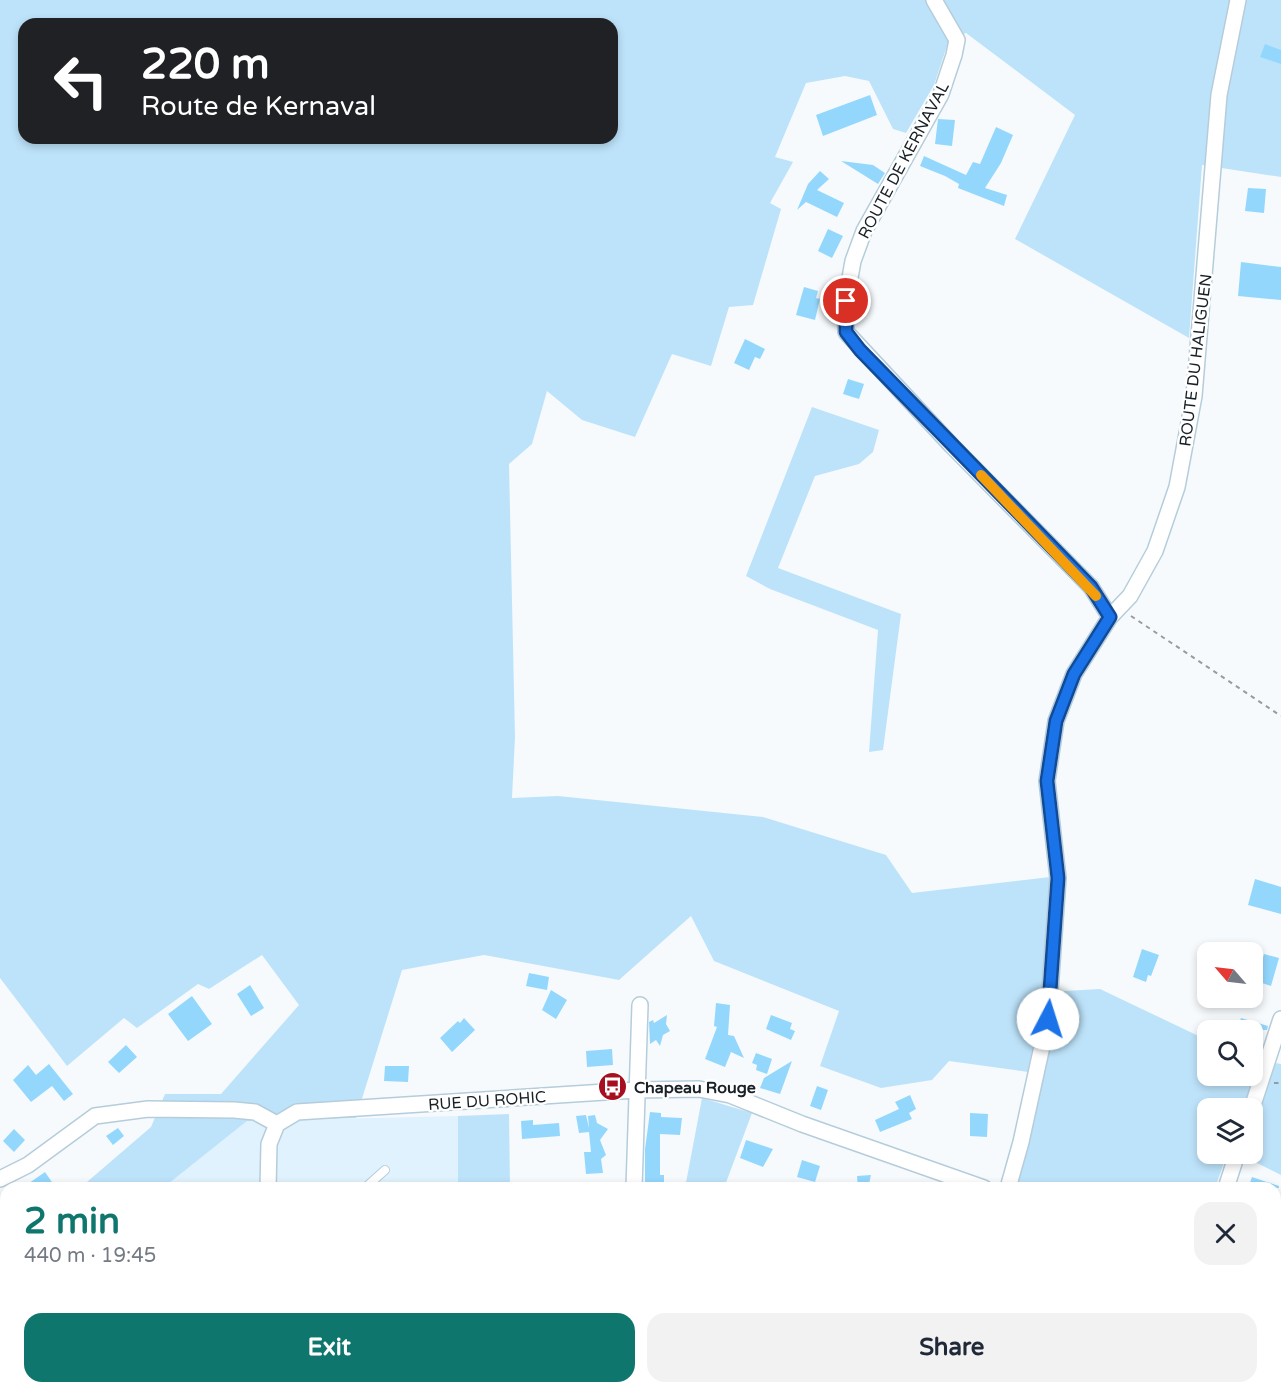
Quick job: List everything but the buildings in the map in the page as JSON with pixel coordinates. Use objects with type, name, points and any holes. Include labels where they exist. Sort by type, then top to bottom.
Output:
[{"type":"street","name":"ROUTE DE KERNAVAL","points":[[934,0],[957,40],[954,55],[941,94],[864,231],[852,266],[845,306],[846,332],[952,446],[1114,612]]},
{"type":"street","name":"ROUTE DU HALIGUEN","points":[[1010,1182],[1021,1142],[1048,1019],[1058,878],[1047,781],[1056,721],[1074,674],[1114,612],[1130,596],[1155,551],[1177,487],[1194,396],[1219,95],[1238,0]]},
{"type":"street","points":[[634,1182],[640,1005]]},
{"type":"street","points":[[1255,1098],[1281,1018]]},
{"type":"street","name":"RUE DU ROHIC","points":[[277,1124],[297,1112],[636,1090],[699,1089],[729,1095],[802,1124],[967,1182]]},
{"type":"street","points":[[0,1179],[28,1165],[95,1116],[148,1109],[255,1112],[277,1124],[269,1144],[268,1182]]},
{"type":"street","points":[[1228,1182],[1234,1164]]},
{"type":"lane","points":[[372,1182],[385,1170]]},
{"type":"path","points":[[1114,612],[1281,716]]},
{"type":"shaded area","points":[[0,0],[1281,0],[1281,177],[1202,165],[1189,338],[1015,239],[1075,115],[966,33],[949,40],[934,85],[906,133],[893,129],[869,81],[845,76],[806,83],[775,157],[793,162],[770,203],[781,209],[753,305],[729,307],[711,366],[672,354],[635,437],[582,420],[547,391],[532,444],[509,464],[515,737],[512,798],[558,796],[763,817],[886,855],[912,893],[1050,877],[1047,951],[1028,1072],[949,1061],[932,1080],[881,1088],[820,1066],[839,1011],[714,961],[691,916],[619,980],[484,955],[402,970],[356,1118],[247,1121],[171,1182],[87,1182],[151,1127],[165,1094],[221,1094],[299,1005],[262,955],[209,989],[198,984],[137,1028],[124,1018],[67,1066],[0,978]]},
{"type":"shaded area","points":[[812,407],[879,430],[873,452],[859,464],[815,476],[778,568],[901,614],[883,750],[869,752],[878,630],[770,589],[746,576]]},
{"type":"shaded area","points":[[1100,989],[1197,1035],[1197,1086],[1263,1086],[1263,1061],[1281,1064],[1281,1175],[1259,1164],[1263,1164],[1263,1098],[1197,1098],[1197,1164],[1223,1164],[1217,1182],[1018,1182],[1064,991]]},
{"type":"shaded area","points":[[702,1098],[752,1113],[726,1182],[686,1182]]},
{"type":"shaded area","points":[[509,1114],[510,1182],[458,1182],[458,1116]]},
{"type":"shaded area","points":[[458,1116],[458,1182],[171,1182],[247,1121]]},
{"type":"slow traffic","points":[[981,475],[1091,587],[1096,596]]},
{"type":"place","name":"Chapeau Rouge","points":[[613,1087]]},
{"type":"route","points":[[846,301],[846,332],[860,350],[1091,587],[1110,617],[1074,674],[1056,721],[1047,781],[1058,878],[1048,1019]]}]
